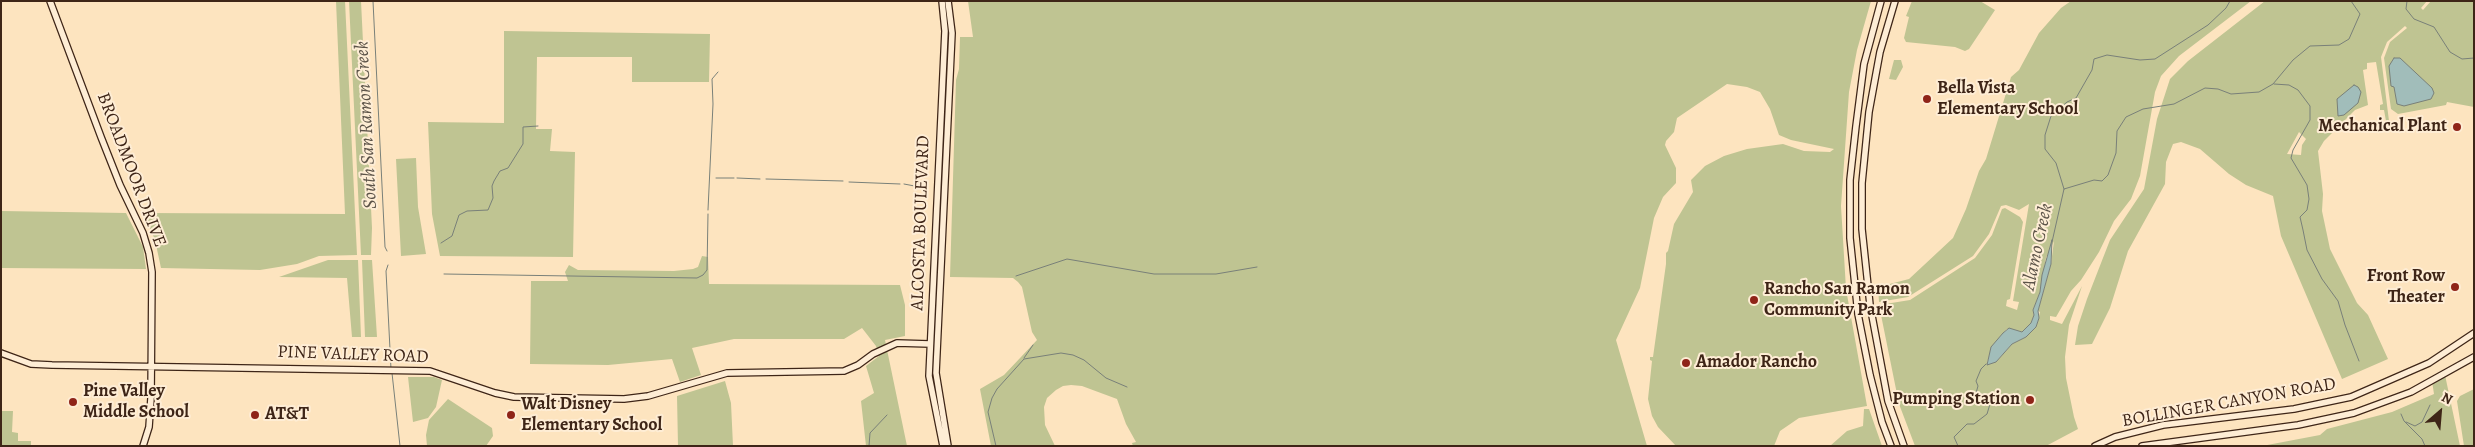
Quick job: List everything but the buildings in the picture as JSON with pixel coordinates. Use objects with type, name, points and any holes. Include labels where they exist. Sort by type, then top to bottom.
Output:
[{"type":"main road","name":"BROADMOOR DRIVE","points":[[50,1],[120,185],[143,233],[149,253],[152,272],[150,417],[143,446]]},
{"type":"main road","name":"ALCOSTA BOULEVARD","points":[[942,1],[944,31],[929,376],[943,446]]},
{"type":"main road","name":"ALCOSTA BOULEVARD","points":[[948,1],[952,33],[936,373],[948,446]]},
{"type":"main road","points":[[1881,1],[1864,64],[1850,180],[1850,229],[1858,314],[1870,375],[1882,422],[1891,446]]},
{"type":"main road","points":[[1894,1],[1880,52],[1869,112],[1862,182],[1862,229],[1870,305],[1888,400],[1904,446]]},
{"type":"main road","name":"BOLLINGER CANYON ROAD","points":[[2095,446],[2123,435],[2163,425],[2294,409],[2351,397],[2429,363],[2474,333]]},
{"type":"main road","name":"PINE VALLEY ROAD","points":[[1,353],[31,364],[430,371],[495,393],[514,397],[624,399],[648,396],[727,373],[844,371],[897,343],[930,344]]},
{"type":"main road","name":"BOLLINGER CANYON ROAD","points":[[2142,446],[2298,425],[2354,413],[2411,392],[2474,357]]},
{"type":"green space","points":[[336,1],[345,1],[357,255],[319,256],[297,264],[260,270],[161,268],[155,240],[143,213],[345,214]]},
{"type":"green space","points":[[349,1],[361,1],[372,228],[371,255],[361,255]]},
{"type":"green space","points":[[968,1],[1871,1],[1857,50],[1849,92],[1841,206],[1846,289],[1867,406],[1799,418],[1780,431],[1774,446],[1676,446],[1658,427],[1652,416],[1648,399],[1652,361],[1650,357],[1653,357],[1666,253],[1674,224],[1693,192],[1691,180],[1705,166],[1724,156],[1747,149],[1783,144],[1804,151],[1830,152],[1834,149],[1791,140],[1779,135],[1770,109],[1760,92],[1747,87],[1727,84],[1677,118],[1674,132],[1666,141],[1665,145],[1676,168],[1676,183],[1663,197],[1654,218],[1640,288],[1616,340],[1647,446],[1133,446],[1132,443],[1136,442],[1126,424],[1117,399],[1082,386],[1071,385],[1063,386],[1056,390],[1047,398],[1044,407],[1045,425],[1055,446],[991,446],[980,389],[1004,375],[1037,340],[1032,332],[1022,287],[1013,278],[950,277],[956,80],[959,69],[960,37],[973,37]]},
{"type":"green space","points":[[1912,1],[1980,1],[1995,10],[1969,49],[1965,51],[1955,47],[1906,42],[1904,38],[1909,17],[1906,16]]},
{"type":"green space","points":[[2071,1],[2251,1],[2179,56],[2161,76],[2155,92],[2140,176],[2131,199],[2114,221],[2099,252],[2081,280],[2071,291],[2056,317],[2050,316],[2050,320],[2062,324],[2082,286],[2069,325],[2065,357],[2066,378],[2078,429],[2046,446],[1915,446],[1899,404],[1879,305],[1910,300],[1975,258],[1992,235],[2002,209],[2005,208],[2020,217],[2023,222],[2010,299],[2007,300],[2006,306],[2017,310],[2019,302],[2013,301],[2029,204],[2019,210],[2006,205],[2001,206],[1989,234],[1973,256],[1908,297],[1879,302],[1878,287],[1909,279],[1953,238],[1966,209],[1979,171],[1986,159],[2011,77],[2019,70],[2039,33],[2061,8]],"holes":[[[2054,241],[2051,264],[2038,311],[2040,312],[2036,327],[2026,337],[2012,344],[1996,362],[1987,363],[1992,347],[2007,329],[2022,332],[2031,323],[2034,315],[2033,310],[2040,292],[2046,258]]]},
{"type":"green space","points":[[2265,1],[2427,1],[2421,8],[2423,10],[2431,1],[2474,1],[2474,107],[2447,102],[2446,105],[2398,114],[2391,109],[2384,58],[2390,42],[2407,28],[2405,26],[2387,42],[2381,57],[2389,121],[2386,121],[2384,110],[2380,110],[2380,105],[2383,104],[2376,62],[2367,63],[2367,69],[2363,70],[2368,105],[2355,110],[2324,141],[2318,151],[2323,194],[2322,211],[2330,249],[2357,303],[2368,315],[2388,359],[2342,379],[2281,236],[2273,196],[2246,185],[2229,174],[2200,149],[2181,142],[2173,144],[2166,162],[2165,184],[2128,251],[2110,308],[2092,344],[2075,345],[2078,326],[2087,299],[2110,240],[2144,189],[2157,119],[2170,79],[2188,61]],"holes":[[[2299,132],[2306,139],[2302,145],[2301,155],[2287,154]]]},
{"type":"green space","points":[[504,31],[710,34],[709,82],[632,82],[632,57],[537,57],[536,129],[552,129],[550,151],[575,152],[573,257],[440,256],[432,214],[428,122],[504,123]]},
{"type":"green space","points":[[1894,60],[1901,60],[1903,67],[1896,80],[1889,79]]},
{"type":"green space","points":[[416,158],[418,207],[426,254],[401,256],[396,159]]},
{"type":"green space","points":[[1,211],[126,213],[143,247],[146,269],[1,268]]},
{"type":"green space","points":[[702,256],[708,257],[709,284],[900,285],[905,305],[905,336],[885,340],[907,446],[866,446],[861,401],[874,393],[866,366],[879,356],[876,346],[862,328],[844,339],[734,339],[692,348],[701,375],[680,382],[672,359],[608,365],[530,364],[531,281],[568,281],[565,272],[569,265],[578,270],[674,271],[693,269],[698,267]]},
{"type":"green space","points":[[328,260],[358,260],[361,337],[352,337],[347,278],[279,277]]},
{"type":"green space","points":[[362,260],[372,260],[377,337],[365,337]]},
{"type":"green space","points":[[2445,375],[2460,446],[2262,446],[2320,435],[2327,429],[2392,412],[2434,394],[2432,381]]},
{"type":"green space","points":[[408,377],[434,377],[442,380],[436,407],[428,418],[413,422]]},
{"type":"green space","points":[[725,381],[731,403],[733,446],[678,446],[677,396]]},
{"type":"green space","points":[[2474,389],[2474,446],[2464,446],[2457,401],[2460,396]]},
{"type":"green space","points":[[448,399],[492,428],[493,436],[486,446],[427,446],[426,435],[429,420]]},
{"type":"green space","points":[[1864,409],[1869,409],[1882,446],[1830,446],[1847,431],[1863,426]]},
{"type":"green space","points":[[1,411],[13,411],[12,432],[18,433],[18,441],[31,441],[31,446],[1,446]]},
{"type":"water","points":[[2394,58],[2400,58],[2432,88],[2434,93],[2431,99],[2404,106],[2397,104],[2394,87],[2391,86],[2389,66]]},
{"type":"water","points":[[2354,85],[2361,92],[2358,103],[2344,115],[2338,116],[2337,99]]},
{"type":"water","points":[[2052,240],[2051,264],[2038,311],[2039,318],[2036,327],[2026,337],[2012,344],[1996,362],[1987,365],[1991,347],[2003,333],[2009,328],[2022,332],[2031,323]]},
{"type":"waterway","name":"South San Ramon Creek","points":[[373,1],[385,247],[387,251]]},
{"type":"waterway","points":[[2064,189],[2056,163],[2045,149],[2045,135],[2051,116],[2067,102],[2076,98],[2092,70],[2094,59],[2107,55],[2140,60],[2155,59],[2208,25],[2226,8],[2230,1]]},
{"type":"waterway","name":"Alamo Creek","points":[[2052,242],[2064,189],[2094,180],[2102,181],[2108,175],[2116,153],[2117,131],[2126,117],[2143,109],[2174,104],[2205,88],[2218,89],[2231,94],[2259,92],[2273,84],[2293,60],[2310,46],[2339,45],[2349,39],[2360,14],[2351,1]]},
{"type":"waterway","name":"Alamo Creek","points":[[2407,1],[2406,9],[2414,19],[2434,27],[2450,52],[2462,59],[2474,58]]},
{"type":"waterway","points":[[708,210],[713,104],[712,79],[718,72]]},
{"type":"waterway","points":[[2274,84],[2289,85],[2298,90],[2310,106],[2310,120],[2293,150],[2291,158],[2307,185],[2309,199],[2307,210],[2300,217],[2307,250],[2322,279],[2338,301],[2359,361]]},
{"type":"waterway","points":[[441,243],[452,236],[459,215],[467,211],[488,210],[493,198],[492,186],[494,181],[500,171],[508,168],[523,144],[523,127],[538,126]]},
{"type":"waterway","points":[[716,178],[734,178]]},
{"type":"waterway","points":[[737,178],[760,179]]},
{"type":"waterway","points":[[766,179],[843,181]]},
{"type":"waterway","points":[[849,182],[900,184]]},
{"type":"waterway","points":[[904,184],[925,188]]},
{"type":"waterway","points":[[444,274],[697,278],[707,270],[708,214]]},
{"type":"waterway","points":[[1016,276],[1067,259],[1154,274],[1216,274],[1257,267]]},
{"type":"waterway","name":"South San Ramon Creek","points":[[388,265],[386,271],[391,369]]},
{"type":"waterway","points":[[1024,358],[1033,345]]},
{"type":"waterway","points":[[996,446],[988,412],[992,398],[997,389],[1024,359],[1061,353],[1073,355],[1084,360],[1106,378],[1127,387]]},
{"type":"waterway","name":"Alamo Creek","points":[[1958,446],[1954,437],[1967,424],[1974,424],[1987,414],[1990,404],[1984,394],[1978,395],[1976,393],[1978,386],[1976,381],[1981,369],[1986,364]]},
{"type":"waterway","name":"South San Ramon Creek","points":[[392,373],[400,446]]},
{"type":"waterway","points":[[2406,422],[2415,426],[2422,422],[2430,405]]},
{"type":"waterway","points":[[2401,414],[2404,421],[2422,439],[2425,446]]},
{"type":"waterway","points":[[869,446],[870,433],[887,415]]},
{"type":"place","name":"Bella Vista Elementary School","points":[[1927,99]]},
{"type":"place","name":"Mechanical Plant","points":[[2457,127]]},
{"type":"place","name":"Front Row Theater","points":[[2455,287]]},
{"type":"place","name":"Rancho San Ramon Community Park","points":[[1754,300]]},
{"type":"place","name":"Amador Rancho","points":[[1686,363]]},
{"type":"place","name":"Pumping Station","points":[[2030,400]]},
{"type":"place","name":"Pine Valley Middle School","points":[[73,402]]},
{"type":"place","name":"AT&T","points":[[255,415]]},
{"type":"place","name":"Walt Disney Elementary School","points":[[511,415]]}]
